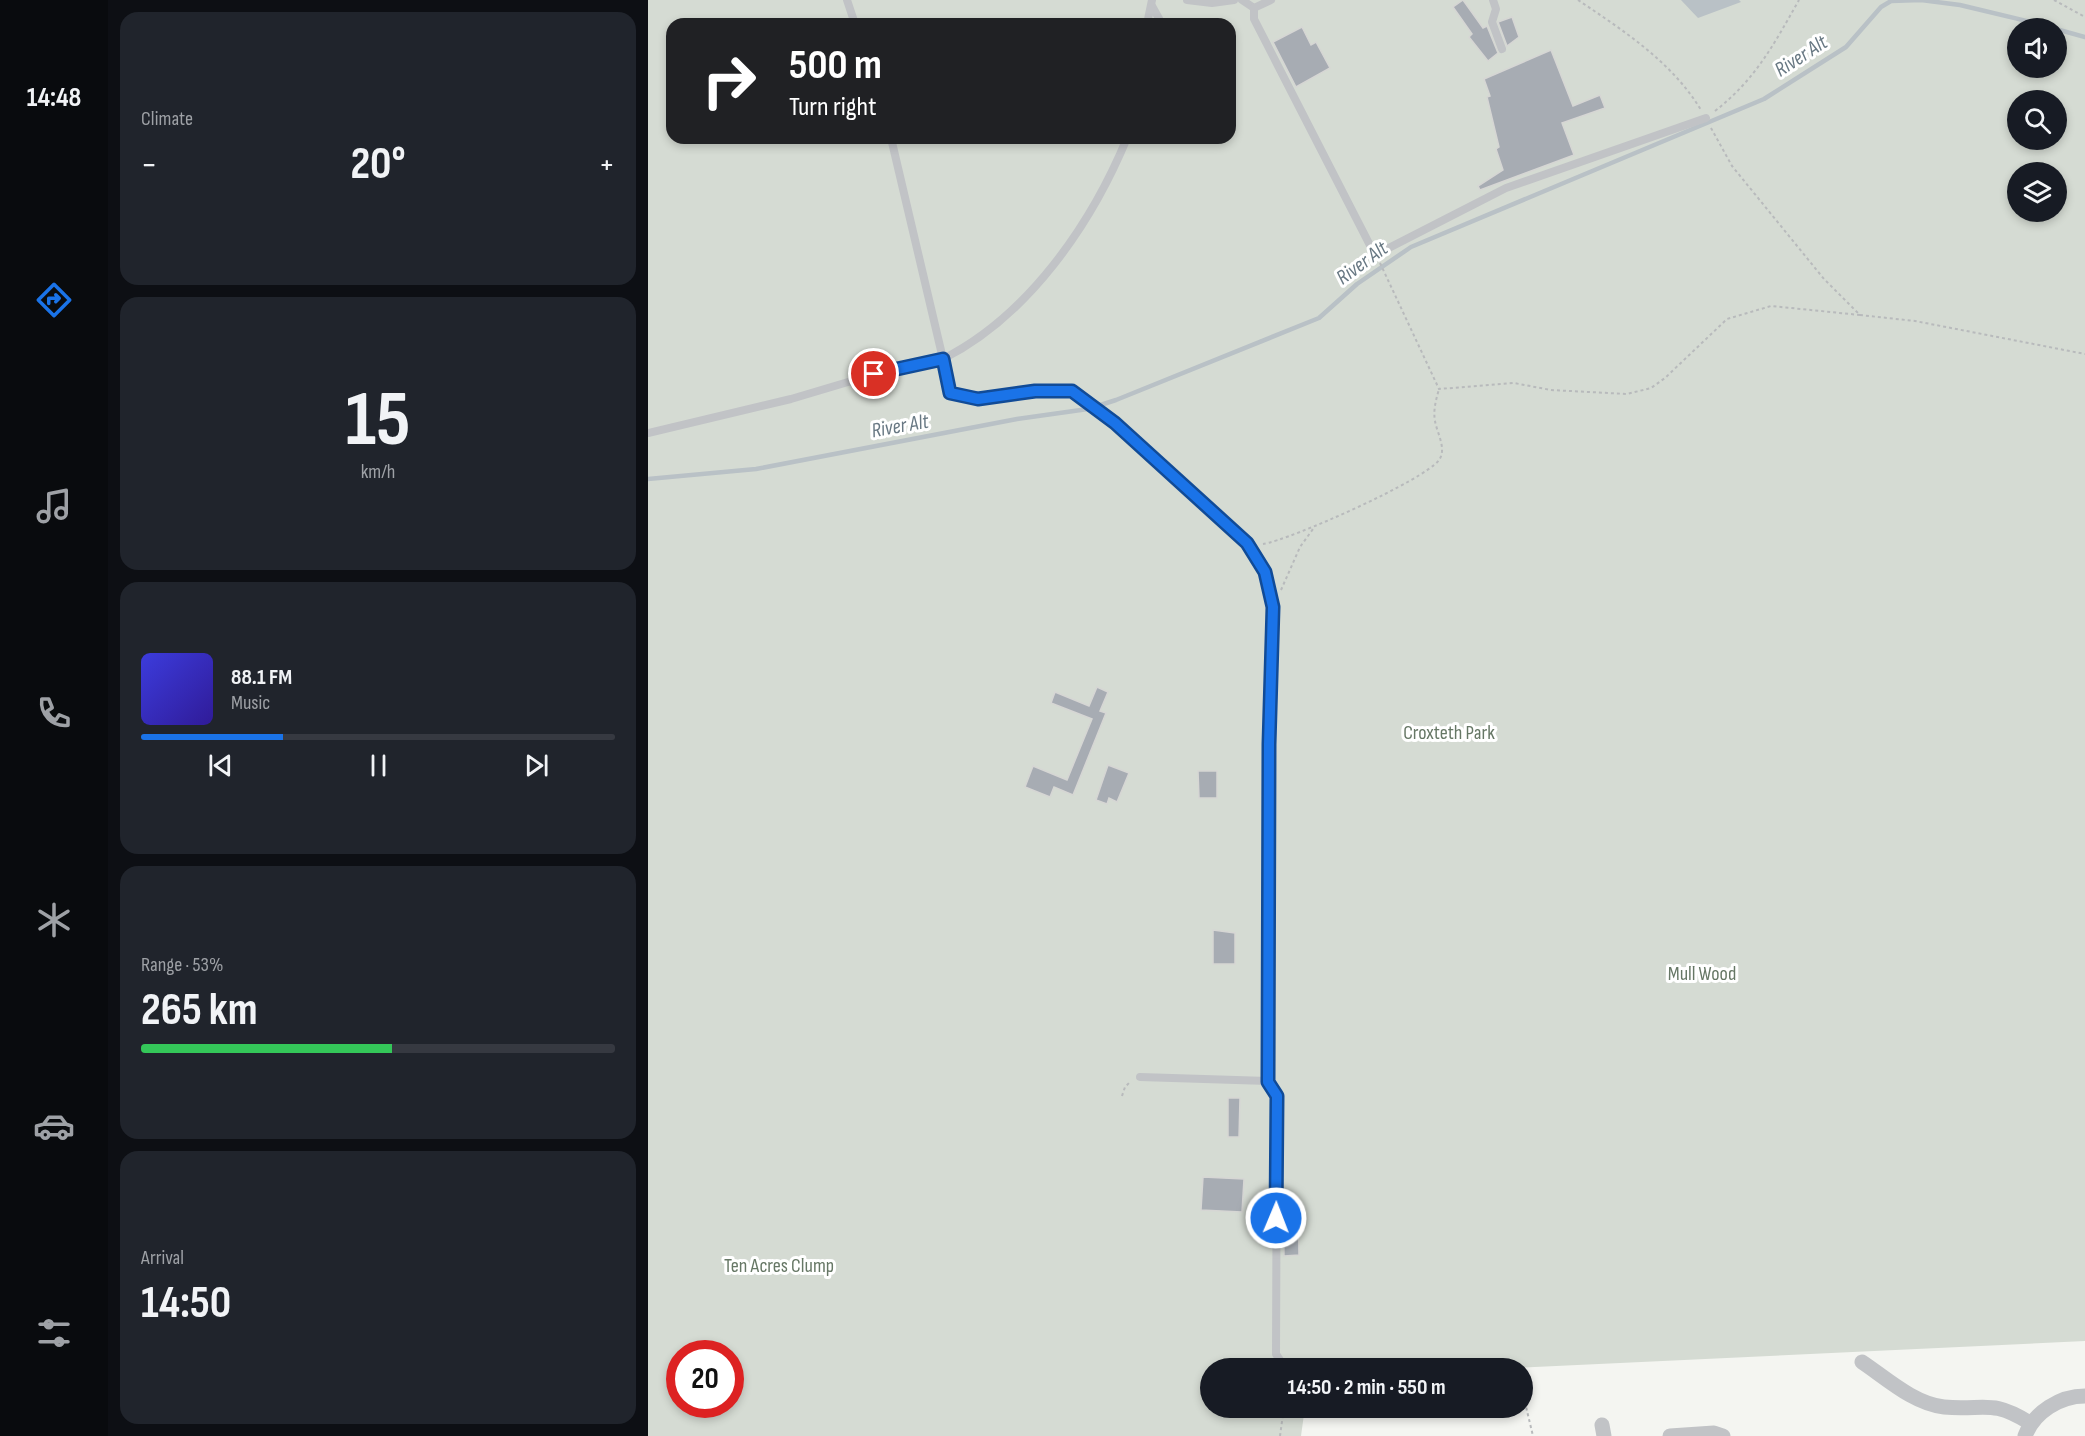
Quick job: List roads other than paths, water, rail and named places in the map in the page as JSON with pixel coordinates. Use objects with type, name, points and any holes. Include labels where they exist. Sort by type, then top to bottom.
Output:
[{"type":"street","points":[[1862,1362],[1911,1395],[1943,1407],[1986,1405],[2009,1410],[2027,1430],[2043,1411],[2069,1396],[2085,1396]]},
{"type":"street","points":[[1673,1436],[1714,1433],[1723,1436]]},
{"type":"lane","points":[[847,0],[853,18]]},
{"type":"lane","points":[[1187,0],[1212,3],[1234,0]]},
{"type":"lane","points":[[1242,0],[1254,8]]},
{"type":"lane","points":[[1254,8],[1271,0]]},
{"type":"lane","points":[[1493,0],[1496,9],[1492,22],[1502,49]]},
{"type":"lane","points":[[1148,18],[1152,3]]},
{"type":"lane","points":[[1152,3],[1159,18]]},
{"type":"lane","points":[[1254,8],[1254,19],[1376,255],[1506,188],[1706,118]]},
{"type":"lane","points":[[892,144],[950,393],[978,399],[1035,391],[1072,391],[1102,414],[1247,543],[1265,572],[1273,607],[1269,744],[1268,1082],[1277,1096],[1276,1354],[1279,1358]]},
{"type":"lane","points":[[648,433],[791,399],[895,368],[943,359],[986,333],[1035,285],[1083,222],[1115,167],[1125,144]]},
{"type":"lane","points":[[1140,1077],[1268,1082]]},
{"type":"waterway","name":"River Alt","points":[[648,479],[756,469],[1017,419],[1088,409],[1116,400],[1319,318],[1357,284],[1411,247],[1764,99],[1846,47],[1881,7],[1891,1],[1921,0],[1960,5],[2014,18]]},
{"type":"waterway","name":"River Alt","points":[[2067,32],[2085,37]]},
{"type":"park label","name":"Croxteth Park","points":[[1449,733]]},
{"type":"park label","name":"Mull Wood","points":[[1702,974]]},
{"type":"park label","name":"Ten Acres Clump","points":[[779,1266]]}]
